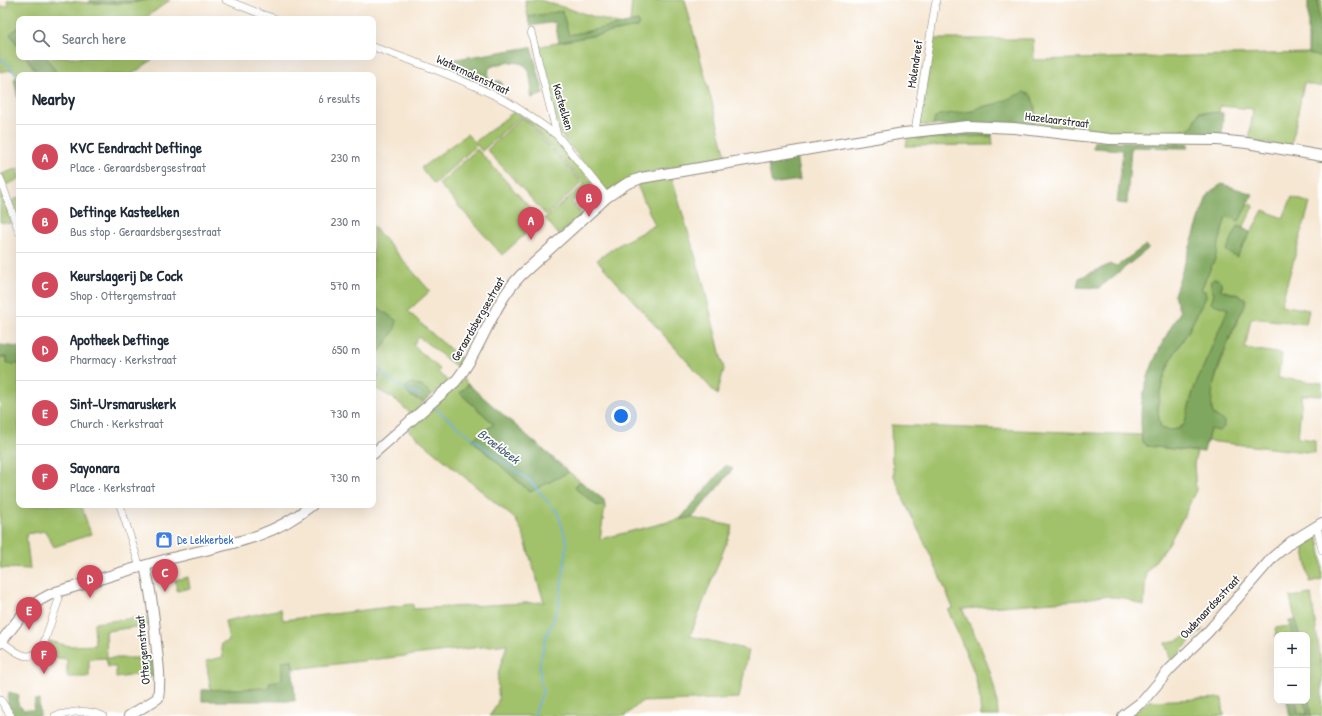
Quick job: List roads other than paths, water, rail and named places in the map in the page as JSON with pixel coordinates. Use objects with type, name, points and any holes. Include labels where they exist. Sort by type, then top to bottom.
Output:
[{"type":"street","points":[[226,0],[267,16]]},
{"type":"street","name":"Molendreef","points":[[915,131],[936,0]]},
{"type":"street","name":"Kasteelken","points":[[531,32],[557,135],[607,197]]},
{"type":"street","name":"Watermolenstraat","points":[[376,48],[439,70],[508,102],[557,135]]},
{"type":"street","name":"Hazelaarstraat","points":[[790,152],[915,131],[968,126],[988,126],[1110,139],[1218,140],[1322,156]]},
{"type":"street","name":"Geraardsbergsestraat","points":[[376,451],[458,378],[472,358],[491,320],[513,283],[607,197],[626,184],[650,176],[790,152]]},
{"type":"street","points":[[0,178],[16,223]]},
{"type":"street","points":[[121,508],[142,567]]},
{"type":"street","points":[[56,592],[59,599],[57,609],[42,648],[39,652],[30,656],[22,655],[1,642],[25,611],[40,599],[56,592],[142,567],[255,538],[283,526],[308,508]]},
{"type":"street","points":[[1320,524],[1322,550]]},
{"type":"street","name":"Oudenaardsestraat","points":[[1123,716],[1143,701],[1170,669],[1208,633],[1273,557],[1291,542],[1320,524]]},
{"type":"street","name":"Ottergemstraat","points":[[129,716],[158,698],[159,690],[159,668],[152,602],[142,567]]},
{"type":"street","points":[[0,699],[11,716]]},
{"type":"street","points":[[55,716],[82,710],[103,716]]},
{"type":"waterway","name":"Broekbeek","points":[[0,57],[10,66],[16,75]]},
{"type":"waterway","name":"Broekbeek","points":[[376,370],[410,393],[416,392],[420,395]]},
{"type":"waterway","name":"Broekbeek","points":[[433,407],[499,459],[528,479],[550,504]]},
{"type":"waterway","name":"Broekbeek","points":[[551,507],[557,511],[567,542],[565,560]]},
{"type":"waterway","name":"Broekbeek","points":[[541,658],[546,636],[558,608],[565,562]]},
{"type":"waterway","name":"Broekbeek","points":[[534,716],[543,691],[540,682],[540,660]]},
{"type":"place","name":"Deftinge Kasteelken","points":[[589,217]]},
{"type":"place","name":"KVC Eendracht Deftinge","points":[[531,240]]},
{"type":"place","name":"De Lekkerbek","points":[[164,540]]},
{"type":"place","name":"Keurslagerij De Cock","points":[[165,592]]},
{"type":"place","name":"Apotheek Deftinge","points":[[90,598]]},
{"type":"place","name":"Sint-Ursmaruskerk","points":[[29,630]]},
{"type":"place","name":"Sayonara","points":[[44,674]]}]
